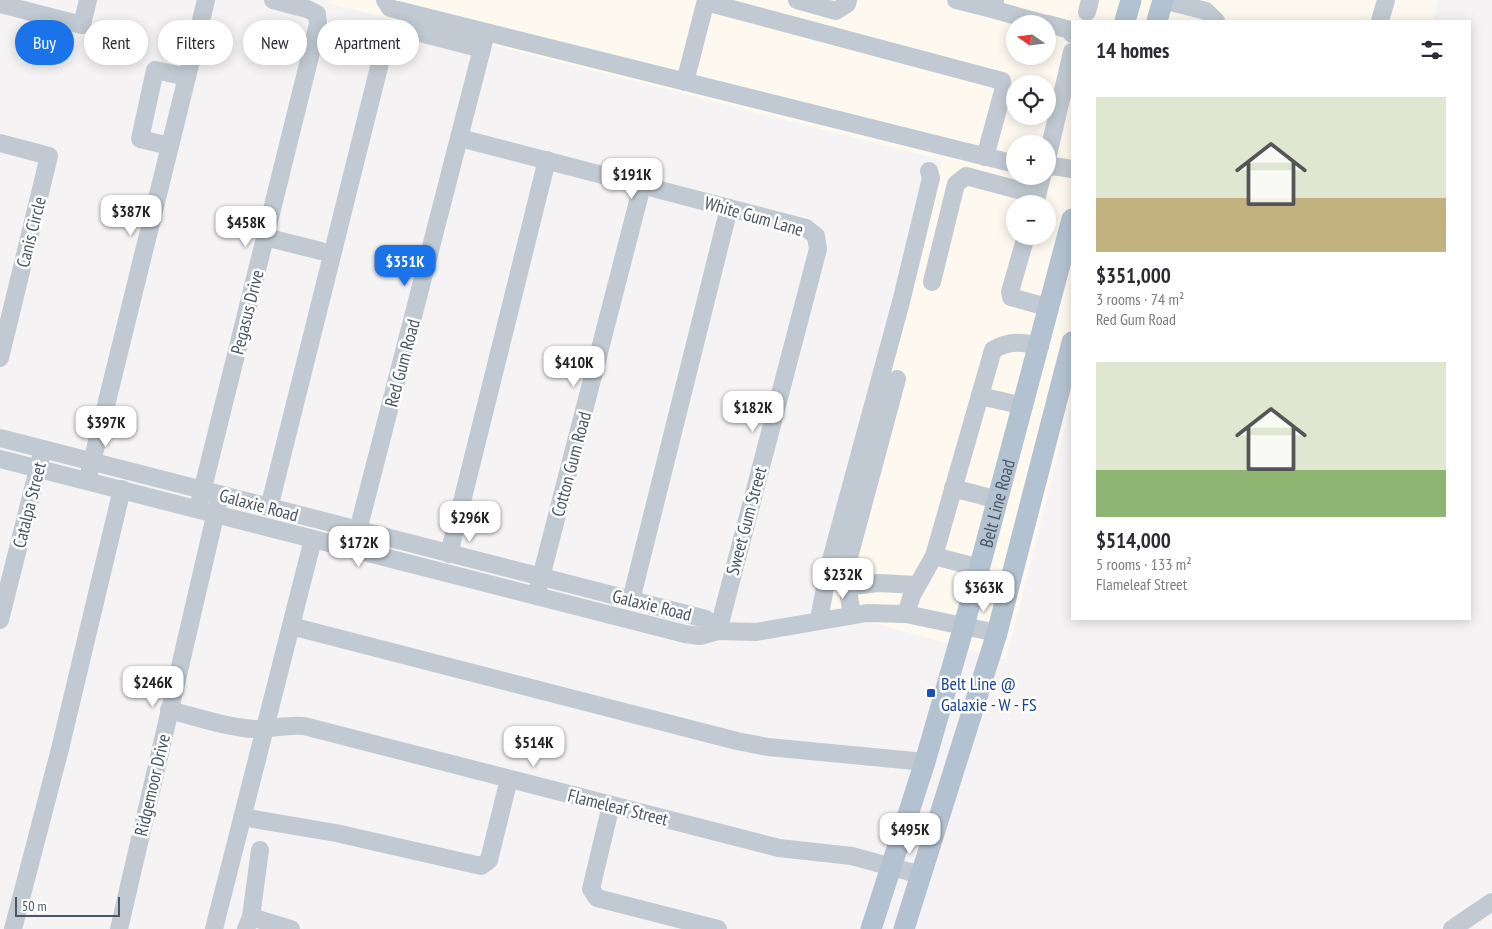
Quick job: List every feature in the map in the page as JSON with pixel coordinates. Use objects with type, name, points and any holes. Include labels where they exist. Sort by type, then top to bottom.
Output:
[{"type":"main road","points":[[1125,20],[1131,0]]},
{"type":"main road","points":[[1157,20],[1163,0]]},
{"type":"main road","name":"Belt Line Road","points":[[871,929],[925,762],[964,626],[1040,346],[1071,223]]},
{"type":"main road","name":"Belt Line Road","points":[[904,929],[998,632],[1071,346]]},
{"type":"street","points":[[0,4],[82,25],[88,0]]},
{"type":"street","points":[[87,481],[206,0]]},
{"type":"street","name":"Pegasus Drive","points":[[198,509],[318,24],[317,14],[308,4],[273,0]]},
{"type":"street","points":[[385,0],[390,8],[1006,162]]},
{"type":"street","points":[[796,0],[836,11],[846,4],[848,0]]},
{"type":"street","points":[[956,0],[994,5],[1021,15]]},
{"type":"street","points":[[1163,0],[1210,11]]},
{"type":"street","points":[[1380,20],[1386,0]]},
{"type":"street","points":[[686,82],[706,1],[1002,81],[1002,91],[985,157]]},
{"type":"street","points":[[1056,26],[1070,30],[1071,32]]},
{"type":"street","points":[[269,508],[384,47],[389,38],[402,30],[413,31],[482,49]]},
{"type":"street","name":"Red Gum Road","points":[[353,549],[486,32]]},
{"type":"street","points":[[1053,135],[1071,56]]},
{"type":"street","points":[[170,146],[140,138],[155,70],[187,77]]},
{"type":"street","name":"White Gum Lane","points":[[460,138],[806,228],[816,236]]},
{"type":"street","name":"Canis Circle","points":[[0,143],[49,156],[0,358]]},
{"type":"street","points":[[449,554],[547,160]]},
{"type":"street","points":[[1056,166],[1071,169]]},
{"type":"street","points":[[822,620],[820,614],[829,567],[901,302],[931,178],[928,171]]},
{"type":"street","points":[[932,282],[956,184],[966,176],[1021,195]]},
{"type":"street","name":"Cotton Gum Road","points":[[535,598],[642,186]]},
{"type":"street","points":[[630,600],[729,208]]},
{"type":"street","name":"Sweet Gum Street","points":[[718,631],[818,249],[816,236]]},
{"type":"street","points":[[265,237],[321,251]]},
{"type":"street","points":[[1023,245],[1010,292],[1011,297],[1050,308]]},
{"type":"street","points":[[906,614],[917,585],[934,556],[993,350],[1002,344],[1018,342],[1040,346]]},
{"type":"street","points":[[852,615],[845,572],[897,379]]},
{"type":"street","points":[[980,396],[1024,406]]},
{"type":"street","name":"Galaxie Road","points":[[0,438],[706,619],[718,631]]},
{"type":"street","name":"Catalpa Street","points":[[0,620],[43,449]]},
{"type":"street","name":"Galaxie Road","points":[[0,459],[353,549],[535,598],[685,634],[700,636],[718,631],[756,632],[867,613],[906,614],[998,632]]},
{"type":"street","points":[[953,488],[998,500]]},
{"type":"street","points":[[13,929],[60,749],[122,490]]},
{"type":"street","name":"Ridgemoor Drive","points":[[119,929],[220,495]]},
{"type":"street","points":[[214,929],[313,539]]},
{"type":"street","points":[[934,556],[980,568]]},
{"type":"street","points":[[846,587],[878,583],[917,585]]},
{"type":"street","points":[[291,626],[737,741],[768,747],[925,762]]},
{"type":"street","name":"Flameleaf Street","points":[[169,710],[232,726],[265,728],[287,724],[304,726],[779,848],[830,852],[921,875]]},
{"type":"street","points":[[242,817],[336,833],[481,866],[489,860],[509,779]]},
{"type":"street","points":[[612,805],[591,889],[593,895],[597,898],[718,929]]},
{"type":"street","points":[[260,850],[248,923],[291,929]]},
{"type":"street","points":[[1452,929],[1492,902]]},
{"type":"shaded area","points":[[329,0],[1438,0],[1433,20],[1071,20],[1071,403],[1006,660],[820,608],[942,160],[419,26],[419,20],[394,20],[328,3]]},
{"type":"place","name":"Belt Line @ Galaxie - W - FS","points":[[931,693]]}]
